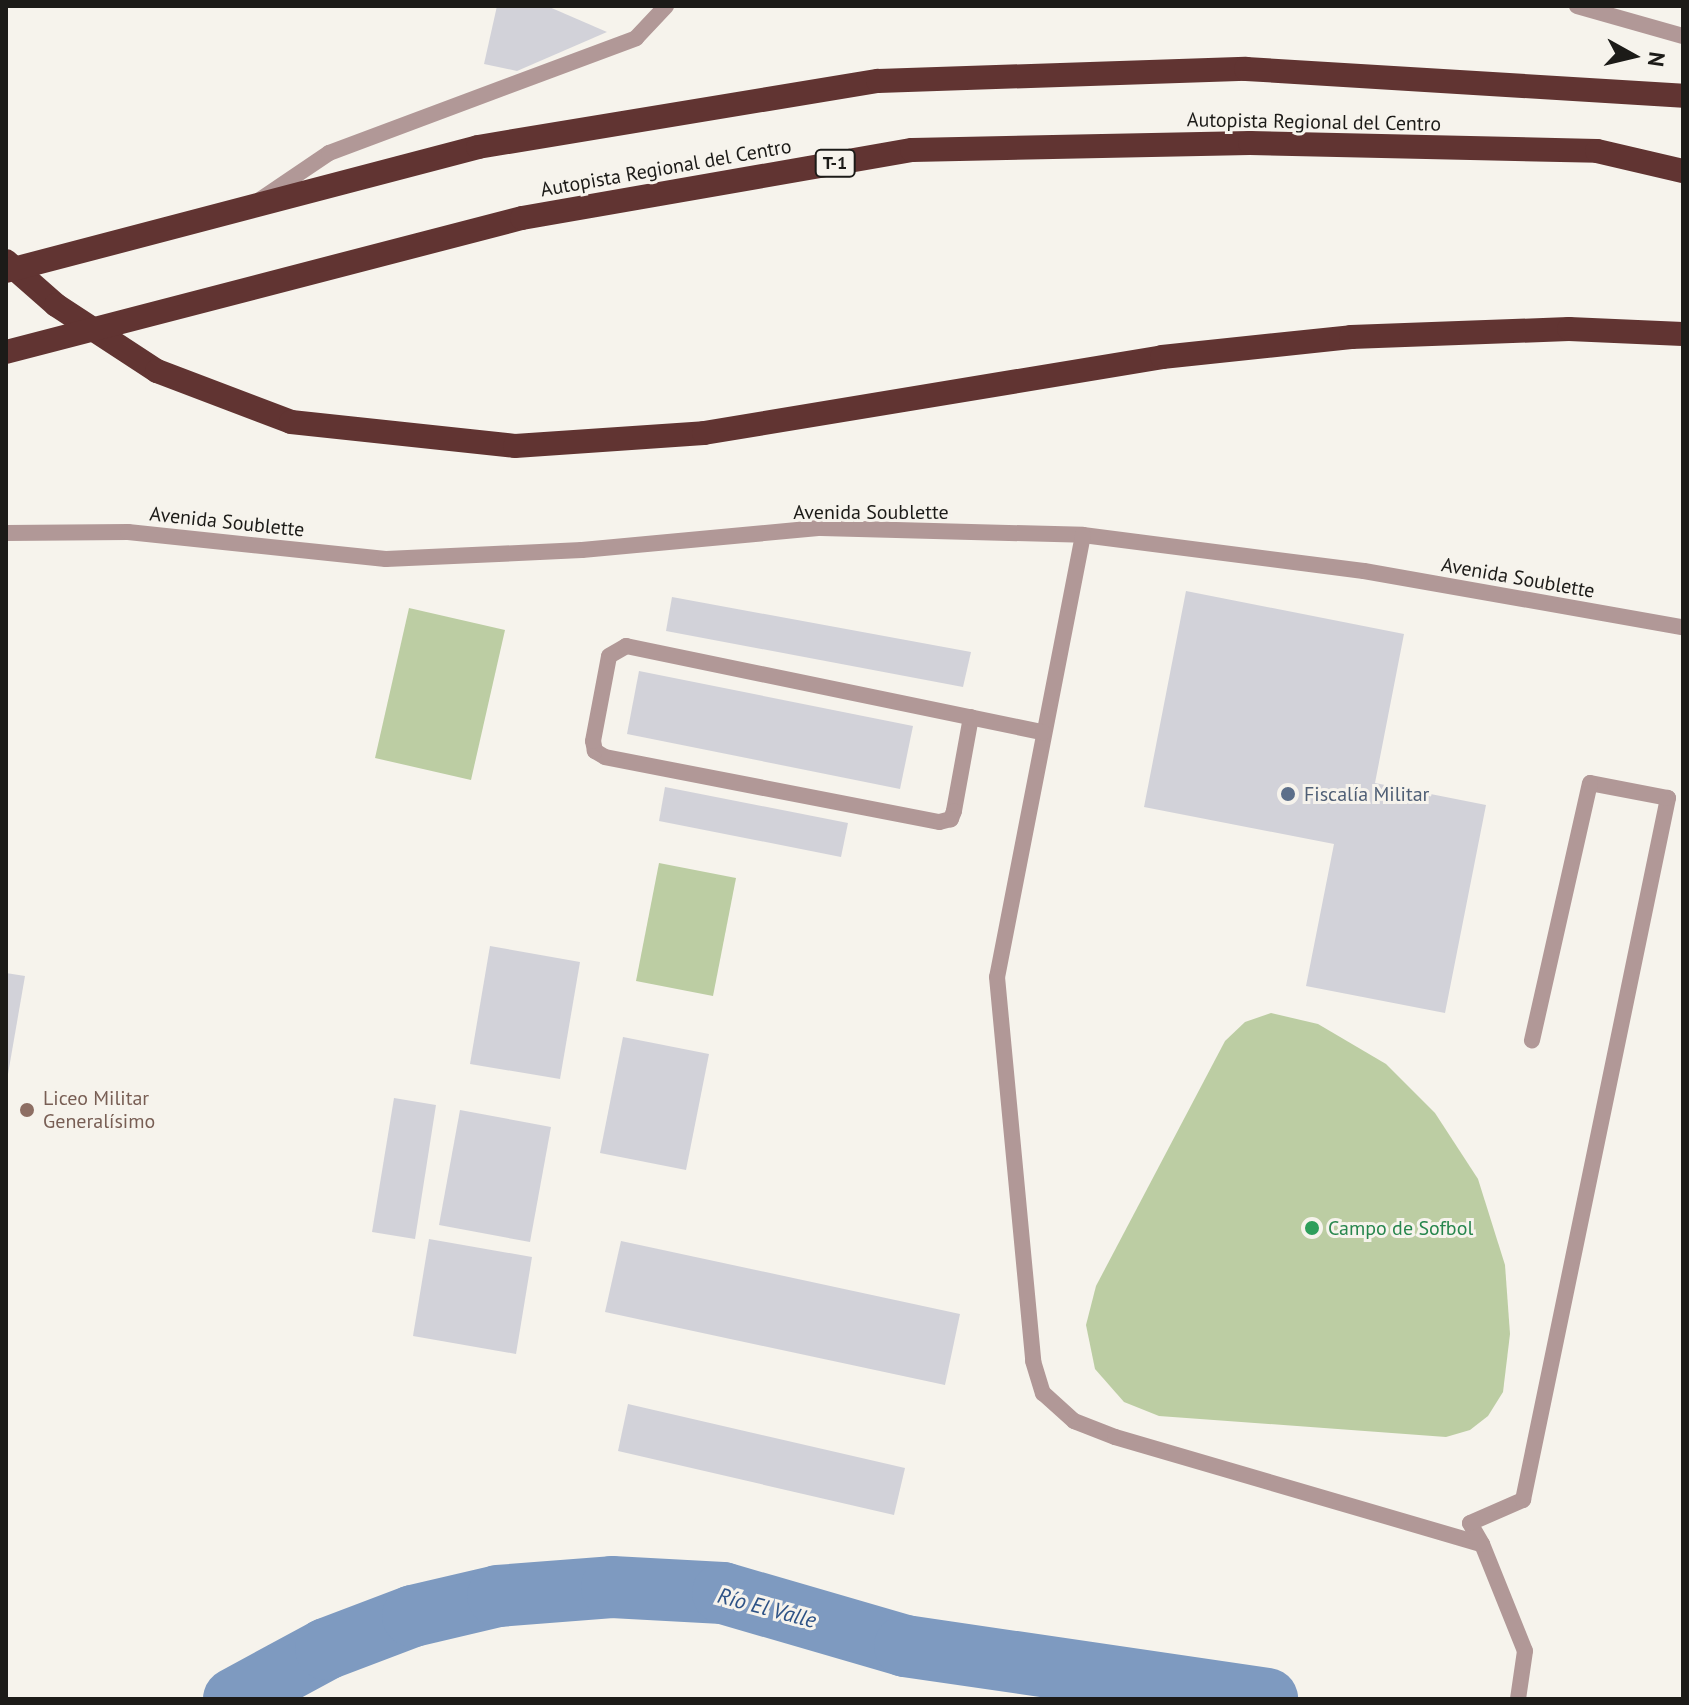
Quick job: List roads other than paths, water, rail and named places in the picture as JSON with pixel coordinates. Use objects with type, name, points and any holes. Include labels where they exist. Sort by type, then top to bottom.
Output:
[{"type":"highway","points":[[6,271],[238,214],[478,147],[878,81],[1246,69],[1683,96]]},
{"type":"highway","name":"Autopista Regional del Centro","points":[[6,352],[522,218],[912,150],[1250,143],[1597,151],[1683,171]]},
{"type":"highway","points":[[6,261],[56,305],[157,371],[291,422],[515,446],[704,433],[1162,357],[1351,337],[1569,329],[1683,334]]},
{"type":"lane","points":[[238,214],[329,153],[636,38],[666,6]]},
{"type":"lane","points":[[1577,6],[1683,36]]},
{"type":"lane","name":"Avenida Soublette","points":[[6,533],[128,532],[386,559],[582,550],[821,528],[1083,535],[1364,571],[1683,627]]},
{"type":"lane","points":[[1083,535],[997,977],[1033,1361],[1043,1393],[1074,1421],[1115,1437],[1482,1544]]},
{"type":"lane","points":[[971,717],[954,811],[951,819],[939,822],[605,757],[595,751],[593,741],[609,656],[626,646],[971,717],[1043,732]]},
{"type":"lane","points":[[1518,1699],[1525,1651],[1482,1544],[1470,1523],[1523,1500],[1668,798],[1590,783],[1532,1041]]},
{"type":"waterway","name":"Río El Valle","points":[[234,1699],[326,1649],[413,1616],[498,1596],[612,1587],[723,1593],[905,1646],[1267,1699]]},
{"type":"place","name":"Fiscalía Militar","points":[[1288,794]]},
{"type":"place","name":"Liceo Militar Generalísimo","points":[[27,1110]]},
{"type":"place","name":"Campo de Sofbol","points":[[1312,1228]]}]
